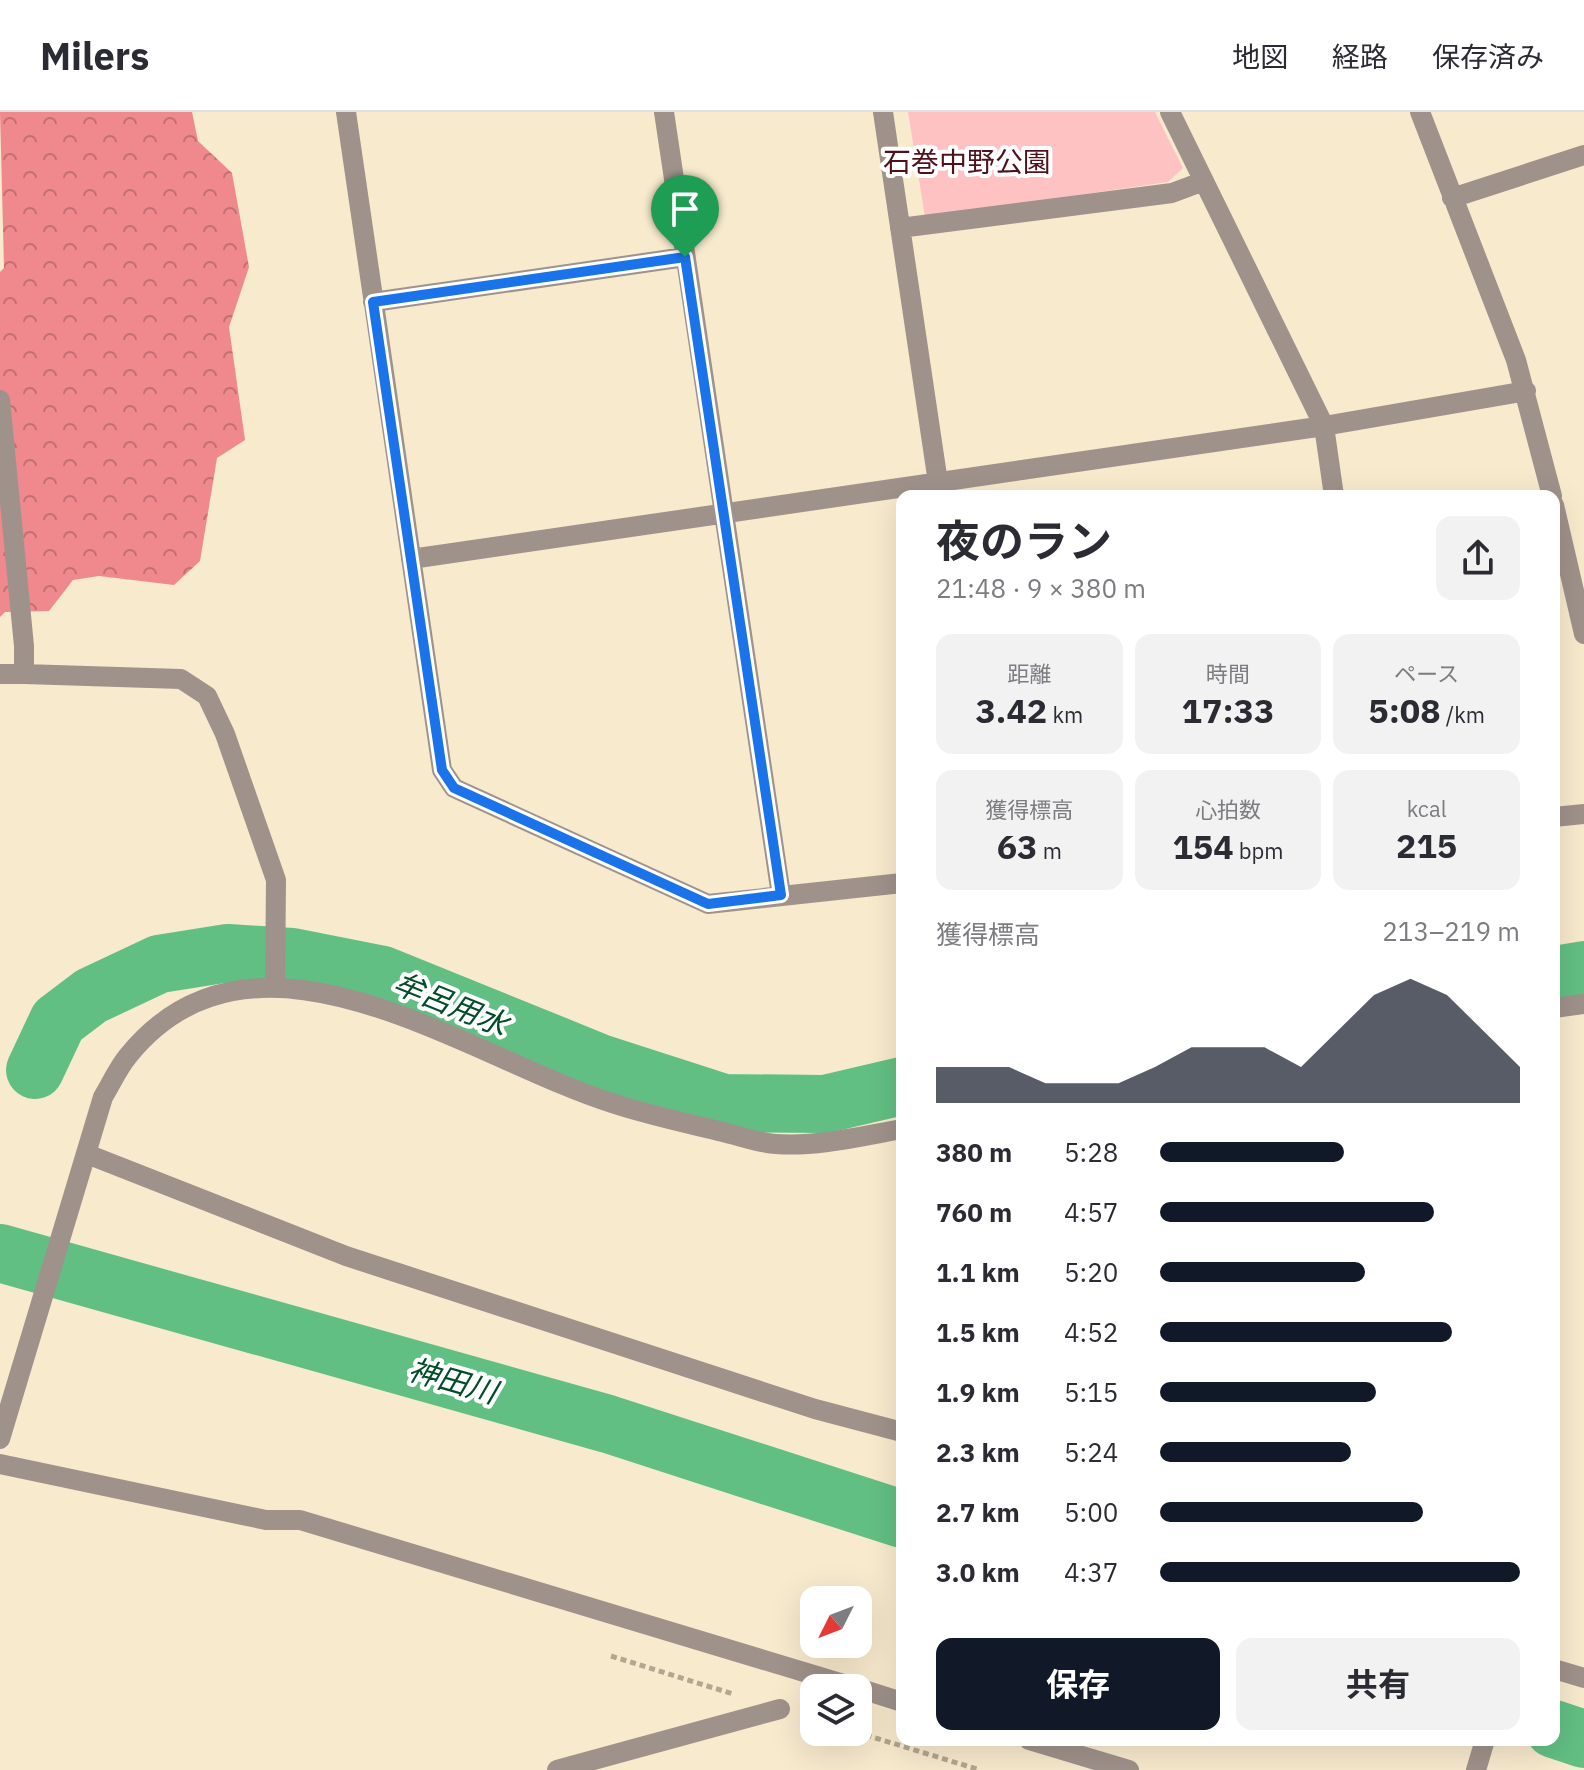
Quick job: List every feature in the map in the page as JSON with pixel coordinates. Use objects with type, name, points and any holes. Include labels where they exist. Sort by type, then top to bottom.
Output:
[{"type":"street","points":[[346,112],[442,770],[454,788],[708,904],[896,884]]},
{"type":"street","points":[[664,112],[781,895]]},
{"type":"street","points":[[883,112],[939,489],[1526,391]]},
{"type":"street","points":[[1170,112],[1324,426],[1333,490]]},
{"type":"street","points":[[1420,112],[1526,391],[1551,490]]},
{"type":"street","points":[[1452,198],[1584,155]]},
{"type":"street","points":[[900,228],[1172,193],[1204,181]]},
{"type":"street","points":[[373,302],[685,257]]},
{"type":"street","points":[[0,400],[24,646],[24,674]]},
{"type":"street","points":[[411,559],[723,514],[896,494]]},
{"type":"street","points":[[1560,531],[1584,634]]},
{"type":"street","points":[[0,674],[181,679],[207,696],[225,734],[276,880],[274,981]]},
{"type":"street","points":[[1560,816],[1584,814]]},
{"type":"street","points":[[2,1431],[103,1097],[127,1056],[164,1020],[211,997],[274,981],[337,995],[397,1014],[611,1103],[775,1144],[847,1139],[896,1130]]},
{"type":"street","points":[[1560,1007],[1584,1004]]},
{"type":"street","points":[[87,1154],[346,1256],[815,1409],[896,1430]]},
{"type":"street","points":[[0,1464],[266,1520],[300,1520],[812,1674]]},
{"type":"street","points":[[1560,1671],[1584,1678]]},
{"type":"street","points":[[872,1692],[896,1700]]},
{"type":"street","points":[[557,1770],[780,1709]]},
{"type":"street","points":[[1049,1746],[1129,1770]]},
{"type":"street","points":[[1476,1770],[1483,1746]]},
{"type":"path","points":[[611,1656],[738,1696]]},
{"type":"path","points":[[872,1737],[896,1744]]},
{"type":"path","points":[[902,1746],[980,1770]]},
{"type":"green space","points":[[0,112],[192,112],[198,141],[232,173],[249,267],[229,327],[245,440],[217,458],[200,561],[174,585],[99,576],[73,580],[49,611],[5,612],[0,617],[0,272],[4,268]]},
{"type":"green space","name":"石巻中野公園","points":[[908,112],[1155,112],[1183,168],[1168,182],[925,217]]},
{"type":"waterway","name":"牟呂用水","points":[[35,1070],[58,1021],[91,996],[159,964],[228,953],[292,957],[383,975],[600,1063],[724,1103],[825,1104],[896,1087]]},
{"type":"waterway","name":"牟呂用水","points":[[1560,974],[1584,970]]},
{"type":"waterway","name":"神田川","points":[[0,1253],[608,1424],[896,1517]]},
{"type":"waterway","name":"神田川","points":[[1560,1731],[1584,1739]]},
{"type":"route","points":[[685,257],[781,895],[708,904],[454,788],[442,770],[373,302],[685,257]]}]
